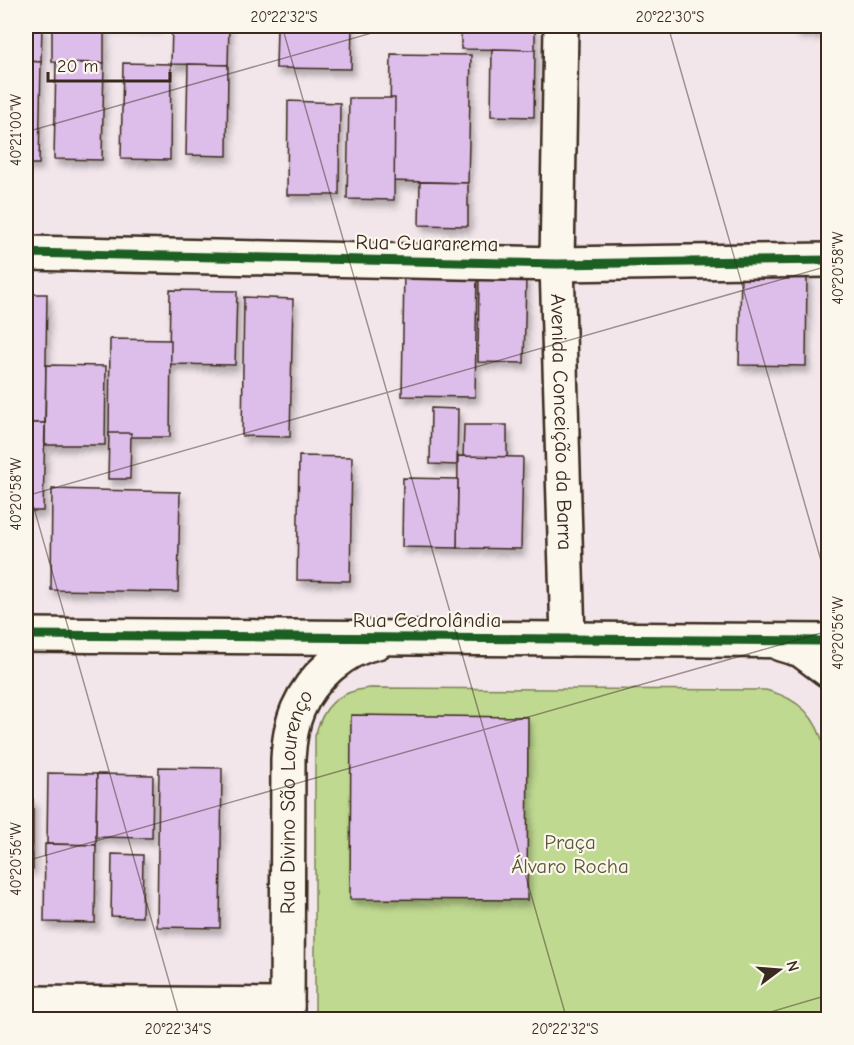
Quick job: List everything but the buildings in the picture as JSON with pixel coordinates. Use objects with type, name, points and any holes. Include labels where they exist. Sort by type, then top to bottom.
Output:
[{"type":"street","name":"Avenida Conceição da Barra","points":[[561,26],[557,264],[568,639]]},
{"type":"street","name":"Rua Guararema","points":[[26,253],[557,264],[828,260]]},
{"type":"street","name":"Rua Cedrolândia","points":[[26,635],[828,641]]},
{"type":"street","name":"Rua Divino São Lourenço","points":[[287,1012],[290,734],[310,687],[328,668],[347,654],[369,643],[394,638]]},
{"type":"street","points":[[764,640],[801,650],[828,670]]},
{"type":"street","points":[[26,1003],[287,1012]]},
{"type":"green space","name":"Praça Álvaro Rocha","points":[[370,688],[766,690],[797,704],[805,710],[817,727],[825,749],[825,1019],[315,1020],[315,736],[327,708],[349,693]]},
{"type":"cycle path","points":[[26,253],[557,264],[828,260]]},
{"type":"cycle path","points":[[26,635],[828,641]]}]
